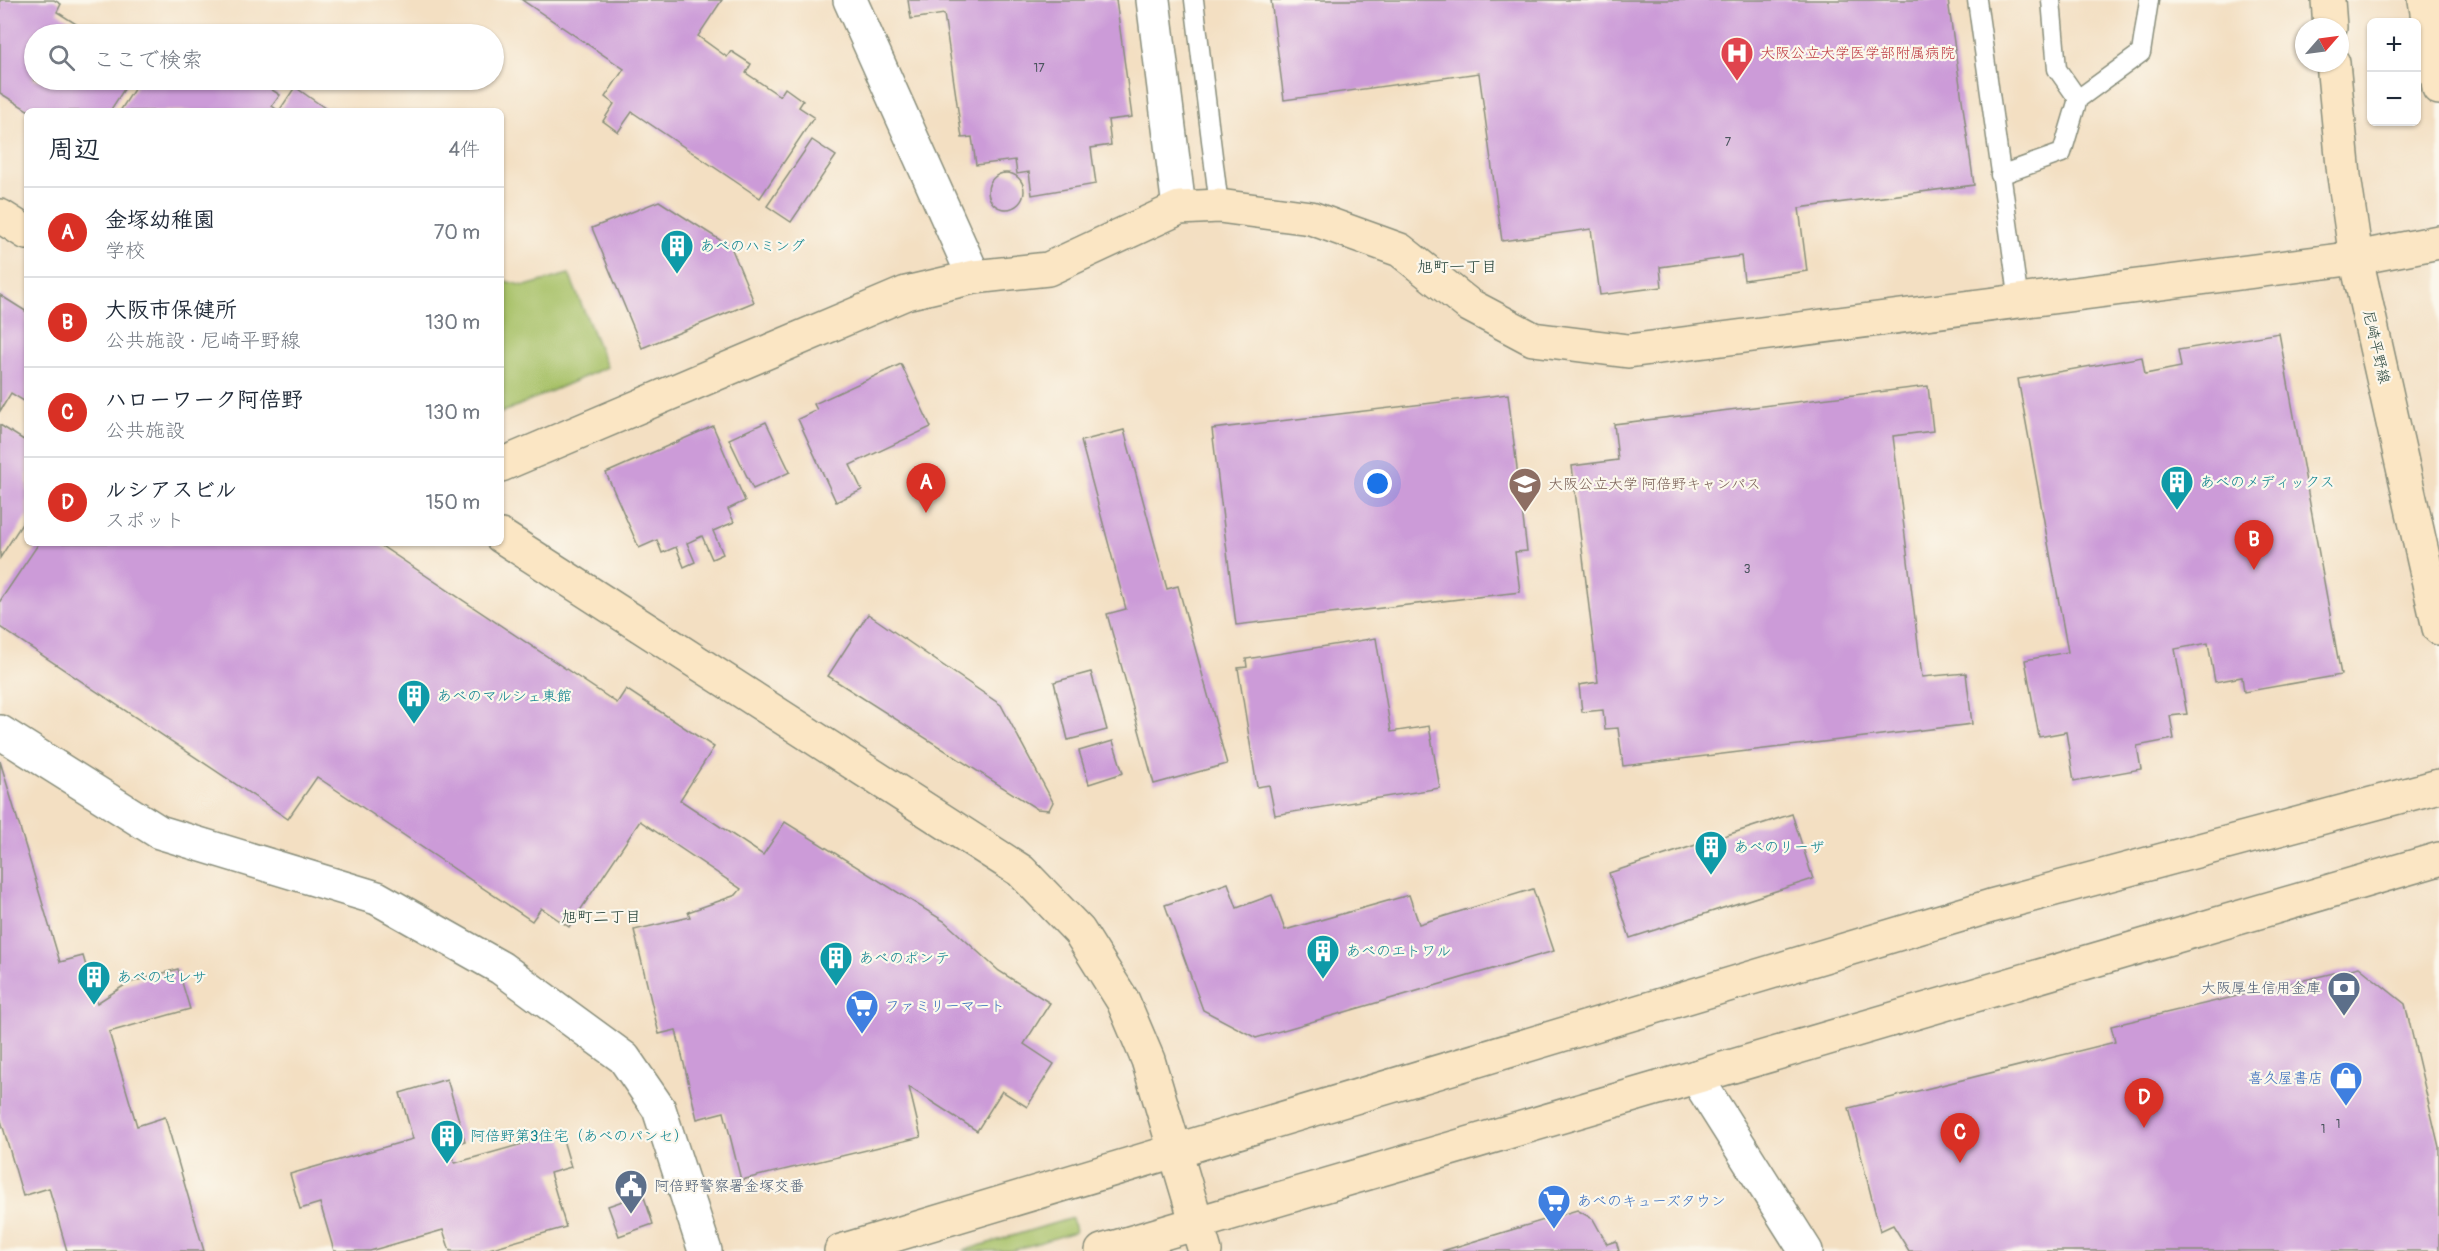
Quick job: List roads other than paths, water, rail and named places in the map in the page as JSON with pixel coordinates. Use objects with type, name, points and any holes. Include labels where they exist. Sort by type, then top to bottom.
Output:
[{"type":"street","points":[[850,0],[974,277]]},
{"type":"street","points":[[1153,0],[1179,208]]},
{"type":"street","points":[[2328,0],[2329,18]]},
{"type":"street","points":[[2425,0],[2439,88]]},
{"type":"street","name":"尼崎平野線","points":[[2334,72],[2344,176],[2356,258],[2439,628]]},
{"type":"street","points":[[504,464],[906,293],[974,277],[1048,269],[1179,208],[1219,206],[1311,218],[1400,250],[1468,305],[1533,339],[1628,351],[2356,258],[2439,242]]},
{"type":"street","points":[[0,216],[24,231]]},
{"type":"street","points":[[504,538],[1021,871],[1079,931],[1123,1001],[1148,1060],[1200,1237]]},
{"type":"street","points":[[0,732],[159,832],[377,898],[501,968],[624,1058],[659,1109],[705,1251]]},
{"type":"street","points":[[841,1251],[1991,906],[2439,786]]},
{"type":"street","points":[[1102,1251],[1200,1237],[1696,1077],[2439,859]]},
{"type":"street","points":[[1696,1077],[1806,1251]]},
{"type":"lane","points":[[1194,0],[1213,172],[1219,206]]},
{"type":"lane","points":[[1977,0],[2019,302]]},
{"type":"lane","points":[[2051,0],[2057,69],[2078,99]]},
{"type":"lane","points":[[2000,175],[2062,153],[2078,99],[2141,53],[2149,0]]},
{"type":"place","name":"大阪公立大学医学部附属病院","points":[[1737,82]]},
{"type":"place","name":"あべのハミング","points":[[677,275]]},
{"type":"place","name":"あべのメディックス","points":[[2177,511]]},
{"type":"place","name":"金塚幼稚園","points":[[926,513]]},
{"type":"place","name":"大阪公立大学 阿倍野キャンパス","points":[[1525,513]]},
{"type":"place","name":"大阪市保健所","points":[[2254,570]]},
{"type":"place","name":"あべのマルシェ東館","points":[[414,725]]},
{"type":"place","name":"あべのリーザ","points":[[1711,876]]},
{"type":"place","name":"あべのエトワル","points":[[1323,980]]},
{"type":"place","name":"あべのポンテ","points":[[836,987]]},
{"type":"place","name":"あべのセレサ","points":[[94,1006]]},
{"type":"place","name":"大阪厚生信用金庫","points":[[2344,1017]]},
{"type":"place","name":"ファミリーマート","points":[[862,1035]]},
{"type":"place","name":"喜久屋書店","points":[[2346,1107]]},
{"type":"place","name":"ルシアスビル","points":[[2144,1128]]},
{"type":"place","name":"ハローワーク阿倍野","points":[[1960,1163]]},
{"type":"place","name":"阿倍野第3住宅（あべのパンセ）","points":[[447,1165]]},
{"type":"place","name":"阿倍野警察署金塚交番","points":[[631,1215]]},
{"type":"place","name":"あべのキューズタウン","points":[[1554,1230]]},
{"type":"district","name":"旭町一丁目","points":[[1457,267]]},
{"type":"district","name":"旭町二丁目","points":[[601,917]]}]
